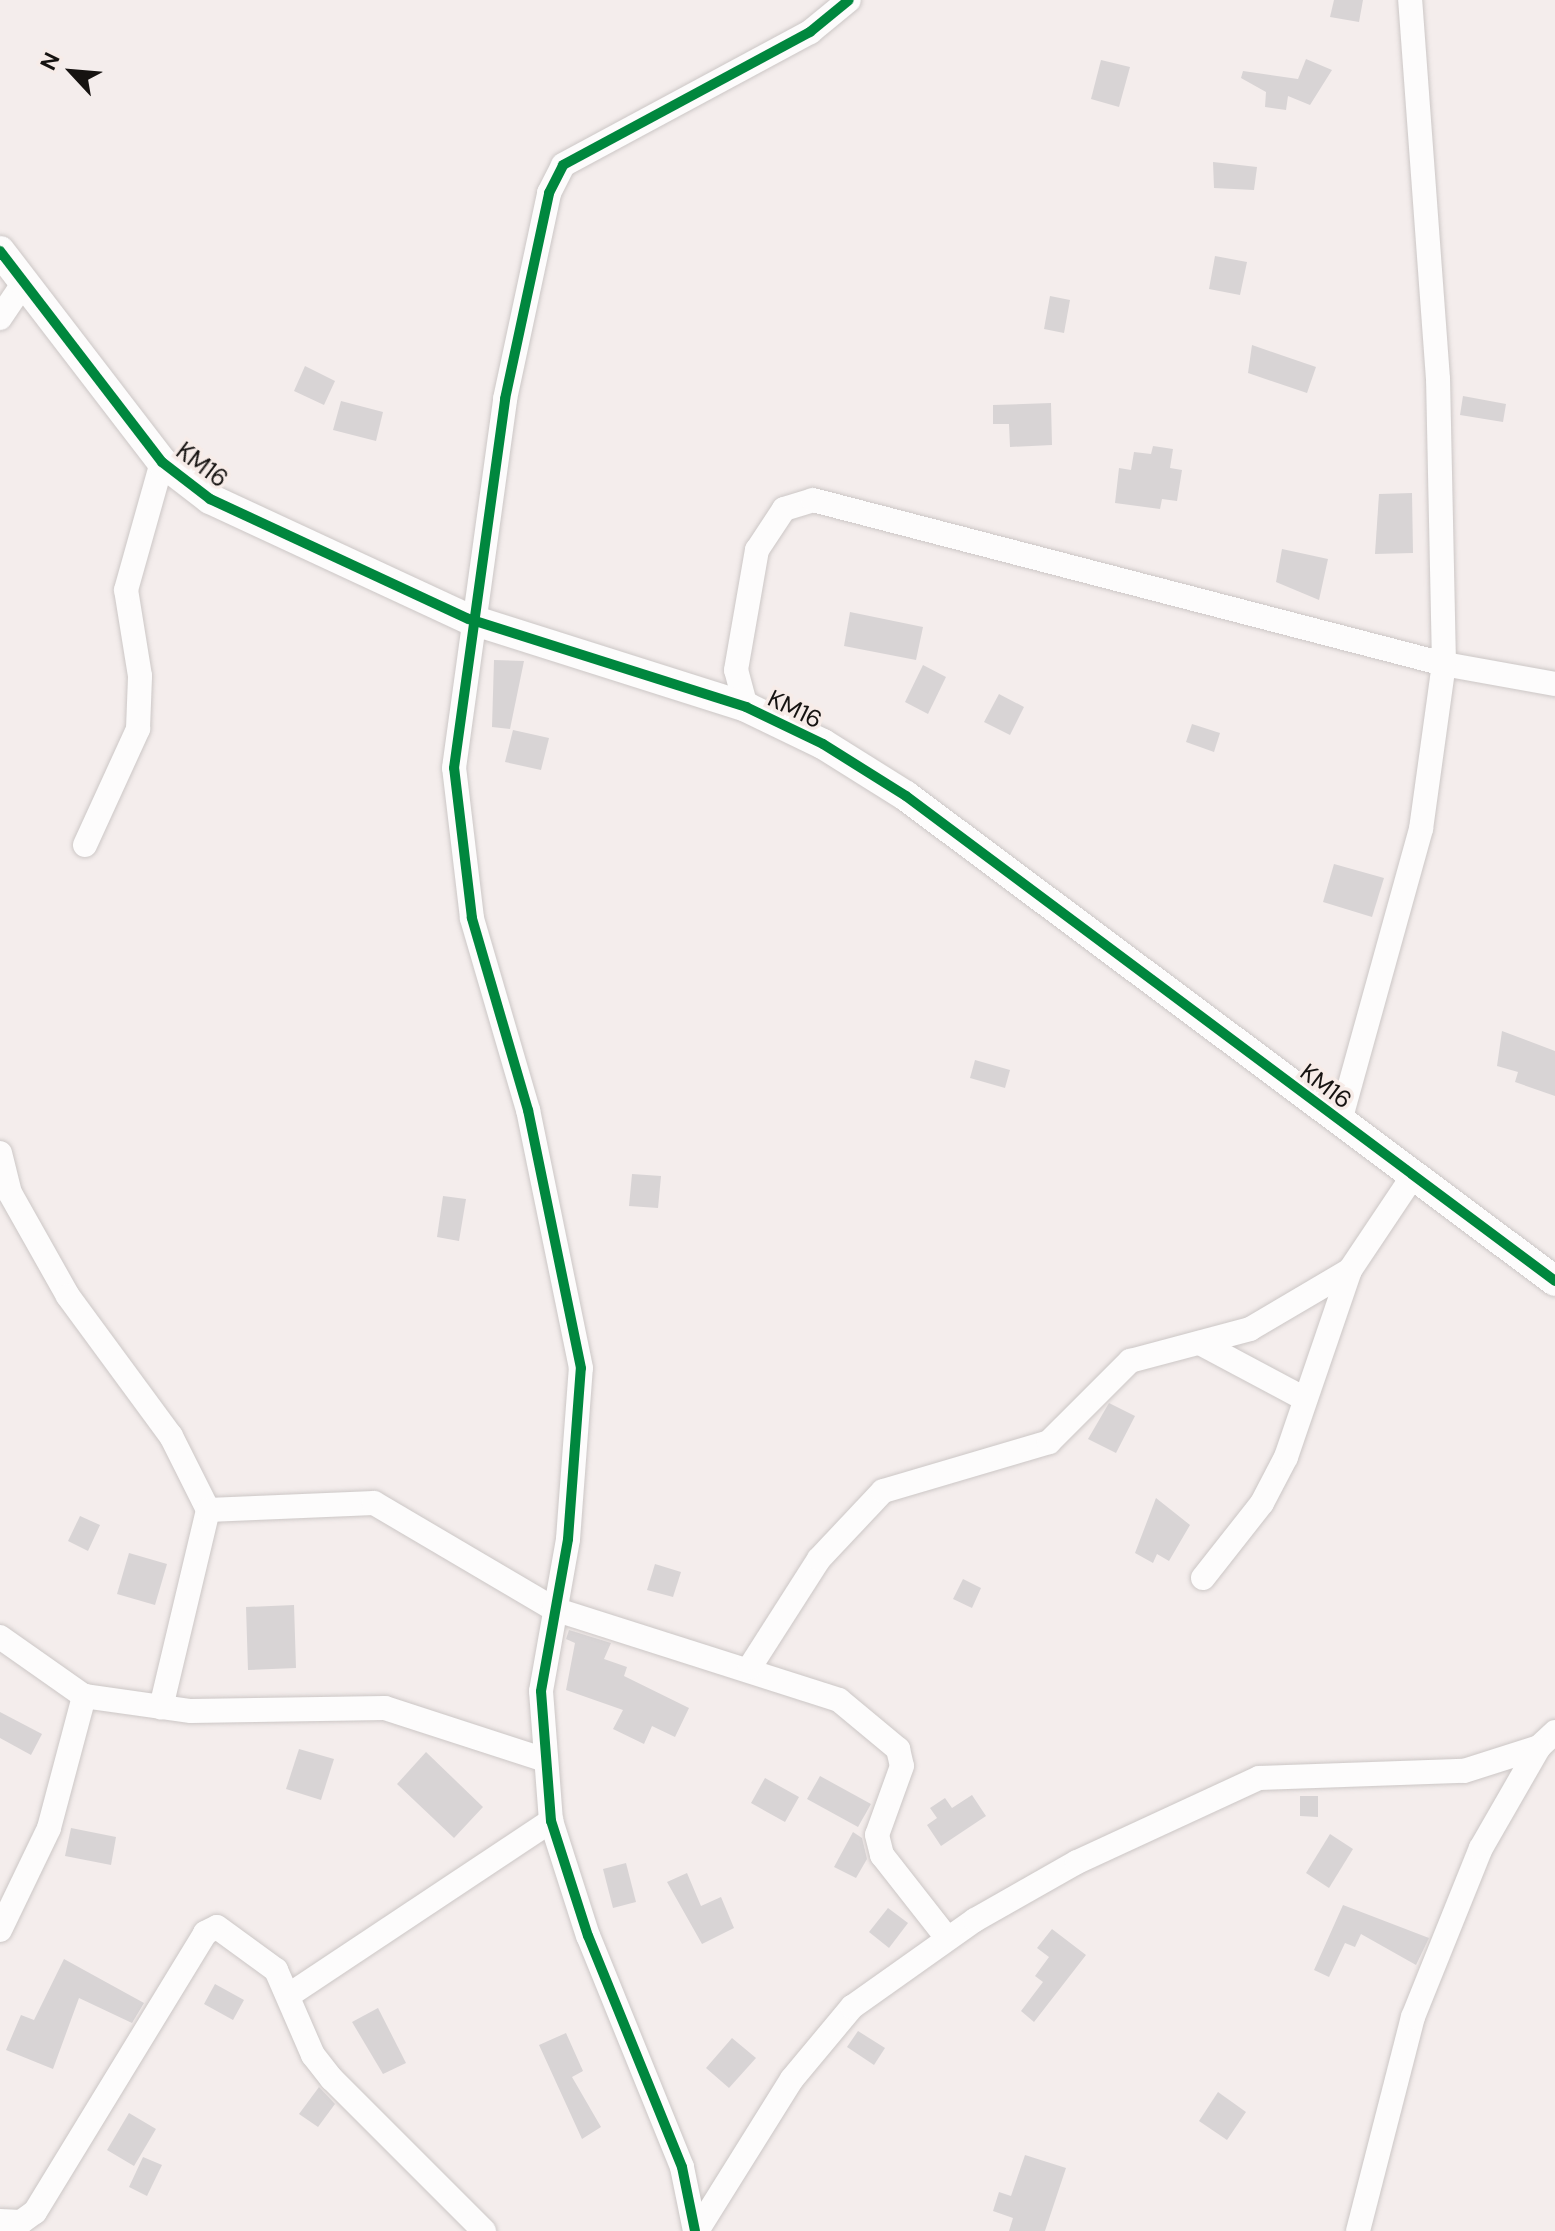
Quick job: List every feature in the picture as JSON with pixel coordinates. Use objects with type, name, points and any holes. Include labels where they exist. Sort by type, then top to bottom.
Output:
[{"type":"street","points":[[696,2231],[682,2167],[588,1936],[551,1821],[541,1691],[568,1539],[581,1368],[528,1110],[472,918],[460,845],[454,768],[469,619],[505,399],[549,193],[563,165],[810,32],[849,0]]},
{"type":"street","points":[[1340,1121],[1421,829],[1444,664],[1438,379],[1410,0]]},
{"type":"street","name":"KM16","points":[[0,251],[162,462],[276,535],[469,619],[746,707],[906,796],[1555,1281]]},
{"type":"street","points":[[0,318],[25,281]]},
{"type":"street","points":[[85,845],[138,729],[140,676],[126,590],[162,462]]},
{"type":"street","points":[[746,707],[736,670],[757,550],[784,509],[813,500],[1444,664],[1555,684]]},
{"type":"street","points":[[0,1159],[68,1296],[171,1436],[208,1510],[161,1707]]},
{"type":"street","points":[[1203,1578],[1262,1503],[1305,1399],[1350,1270],[1413,1176]]},
{"type":"street","points":[[750,1667],[819,1559],[883,1491],[904,1479],[1041,1446],[1062,1433],[1111,1373],[1304,1303],[1350,1270]]},
{"type":"street","points":[[1200,1343],[1305,1399]]},
{"type":"street","points":[[208,1510],[374,1503],[554,1609],[750,1667],[839,1700],[898,1749],[902,1766],[877,1835],[882,1855],[947,1938]]},
{"type":"street","points":[[0,1637],[84,1696],[161,1707],[385,1708],[545,1760]]},
{"type":"street","points":[[0,1930],[49,1828],[84,1696]]},
{"type":"street","points":[[696,2231],[722,2181],[852,2007],[947,1938],[1077,1862],[1259,1778],[1464,1771],[1547,1740]]},
{"type":"street","points":[[1358,2231],[1413,2017],[1481,1848],[1547,1740]]},
{"type":"street","points":[[289,1995],[551,1821]]},
{"type":"street","points":[[0,2221],[21,2222],[35,2212],[205,1933],[228,1932],[276,1970],[313,2055],[332,2079],[484,2231]]},
{"type":"street","points":[[682,2167],[722,2181]]},
{"type":"building","points":[[1334,0],[1363,0],[1359,22],[1330,17]]},
{"type":"building","points":[[1306,59],[1332,70],[1310,105],[1288,96],[1286,110],[1265,107],[1266,92],[1241,78],[1243,71],[1298,79]]},
{"type":"building","points":[[1101,60],[1130,67],[1119,107],[1091,99]]},
{"type":"building","points":[[1213,162],[1257,167],[1254,190],[1214,188]]},
{"type":"building","points":[[1215,256],[1247,262],[1240,295],[1209,289]]},
{"type":"building","points":[[1050,296],[1070,300],[1064,333],[1044,329]]},
{"type":"building","points":[[1252,345],[1316,367],[1307,393],[1248,373]]},
{"type":"building","points":[[305,366],[335,381],[324,405],[294,391]]},
{"type":"building","points":[[1463,396],[1506,404],[1503,422],[1460,415]]},
{"type":"building","points":[[341,401],[383,412],[376,441],[333,430]]},
{"type":"building","points":[[1051,403],[1052,445],[1010,447],[1009,424],[993,424],[993,405]]},
{"type":"building","points":[[1153,446],[1173,449],[1170,468],[1182,470],[1177,501],[1162,499],[1160,509],[1115,503],[1119,468],[1131,470],[1134,452],[1151,454]]},
{"type":"building","points":[[1412,493],[1413,553],[1375,554],[1379,494]]},
{"type":"building","points":[[1282,549],[1328,559],[1319,600],[1276,582]]},
{"type":"building","points":[[850,612],[923,627],[916,660],[844,646]]},
{"type":"building","points":[[494,660],[524,661],[510,729],[492,727]]},
{"type":"building","points":[[923,665],[946,677],[928,714],[905,702]]},
{"type":"building","points":[[999,694],[1024,707],[1010,735],[984,722]]},
{"type":"building","points":[[1192,724],[1220,733],[1214,752],[1186,742]]},
{"type":"building","points":[[513,730],[549,738],[541,770],[505,762]]},
{"type":"building","points":[[1334,864],[1384,878],[1372,917],[1323,902]]},
{"type":"building","points":[[1502,1031],[1555,1051],[1555,1096],[1515,1082],[1518,1072],[1497,1066]]},
{"type":"building","points":[[975,1060],[1010,1070],[1005,1088],[970,1078]]},
{"type":"building","points":[[632,1174],[661,1176],[658,1208],[629,1206]]},
{"type":"building","points":[[443,1196],[466,1199],[459,1241],[437,1237]]},
{"type":"building","points":[[1109,1403],[1135,1416],[1116,1453],[1088,1439]]},
{"type":"building","points":[[1156,1498],[1190,1525],[1169,1561],[1157,1554],[1153,1563],[1135,1553]]},
{"type":"building","points":[[80,1516],[100,1525],[88,1551],[68,1541]]},
{"type":"building","points":[[129,1553],[167,1564],[155,1605],[117,1594]]},
{"type":"building","points":[[655,1564],[681,1572],[673,1597],[647,1590]]},
{"type":"building","points":[[963,1579],[981,1588],[972,1608],[953,1599]]},
{"type":"building","points":[[294,1605],[296,1668],[248,1670],[246,1607]]},
{"type":"building","points":[[569,1630],[611,1643],[604,1659],[627,1667],[624,1676],[689,1708],[675,1737],[652,1726],[644,1744],[613,1729],[623,1710],[566,1690],[575,1643],[566,1639]]},
{"type":"building","points":[[0,1712],[42,1734],[31,1755],[0,1738]]},
{"type":"building","points":[[299,1749],[334,1759],[321,1800],[286,1789]]},
{"type":"building","points":[[426,1752],[483,1807],[454,1838],[397,1784]]},
{"type":"building","points":[[820,1776],[871,1804],[858,1827],[807,1799]]},
{"type":"building","points":[[765,1778],[799,1797],[785,1822],[751,1803]]},
{"type":"building","points":[[972,1795],[986,1816],[941,1846],[927,1825],[937,1818],[930,1808],[945,1798],[952,1808]]},
{"type":"building","points":[[1300,1796],[1318,1796],[1318,1817],[1300,1816]]},
{"type":"building","points":[[71,1828],[116,1837],[111,1865],[65,1856]]},
{"type":"building","points":[[853,1832],[862,1838],[867,1859],[856,1878],[834,1867]]},
{"type":"building","points":[[1330,1834],[1353,1849],[1329,1888],[1306,1873]]},
{"type":"building","points":[[626,1863],[636,1902],[613,1908],[603,1869]]},
{"type":"building","points":[[687,1873],[701,1906],[721,1897],[734,1928],[702,1944],[667,1882]]},
{"type":"building","points":[[1343,1905],[1429,1938],[1416,1965],[1361,1934],[1355,1947],[1345,1943],[1329,1977],[1314,1970]]},
{"type":"building","points":[[888,1908],[908,1923],[889,1948],[869,1932]]},
{"type":"building","points":[[1052,1929],[1086,1955],[1034,2022],[1021,2011],[1043,1982],[1035,1976],[1049,1957],[1037,1948]]},
{"type":"building","points":[[64,1959],[144,2003],[132,2023],[79,1998],[53,2069],[6,2050],[21,2015],[34,2020]]},
{"type":"building","points":[[215,1984],[244,2000],[233,2020],[204,2004]]},
{"type":"building","points":[[378,2008],[406,2063],[383,2074],[352,2022]]},
{"type":"building","points":[[858,2031],[885,2048],[874,2065],[847,2047]]},
{"type":"building","points":[[566,2033],[583,2071],[572,2077],[601,2127],[582,2139],[539,2045]]},
{"type":"building","points":[[732,2038],[756,2058],[729,2088],[706,2068]]},
{"type":"building","points":[[319,2087],[335,2104],[318,2127],[299,2114]]},
{"type":"building","points":[[1218,2092],[1246,2112],[1227,2140],[1199,2121]]},
{"type":"building","points":[[129,2113],[156,2129],[134,2166],[107,2150]]},
{"type":"building","points":[[1025,2155],[1066,2168],[1045,2231],[1009,2231],[1013,2218],[993,2211],[999,2192],[1011,2196]]},
{"type":"building","points":[[143,2157],[162,2165],[147,2196],[129,2187]]},
{"type":"cycle path","points":[[695,2231],[682,2167],[588,1936],[551,1821],[541,1691],[568,1539],[581,1368],[528,1110],[472,918],[454,768],[505,399],[549,193],[563,165],[810,32],[849,0]]},
{"type":"cycle path","points":[[0,251],[162,462],[210,499],[469,619],[746,707],[823,744],[906,796],[1555,1281]]}]
